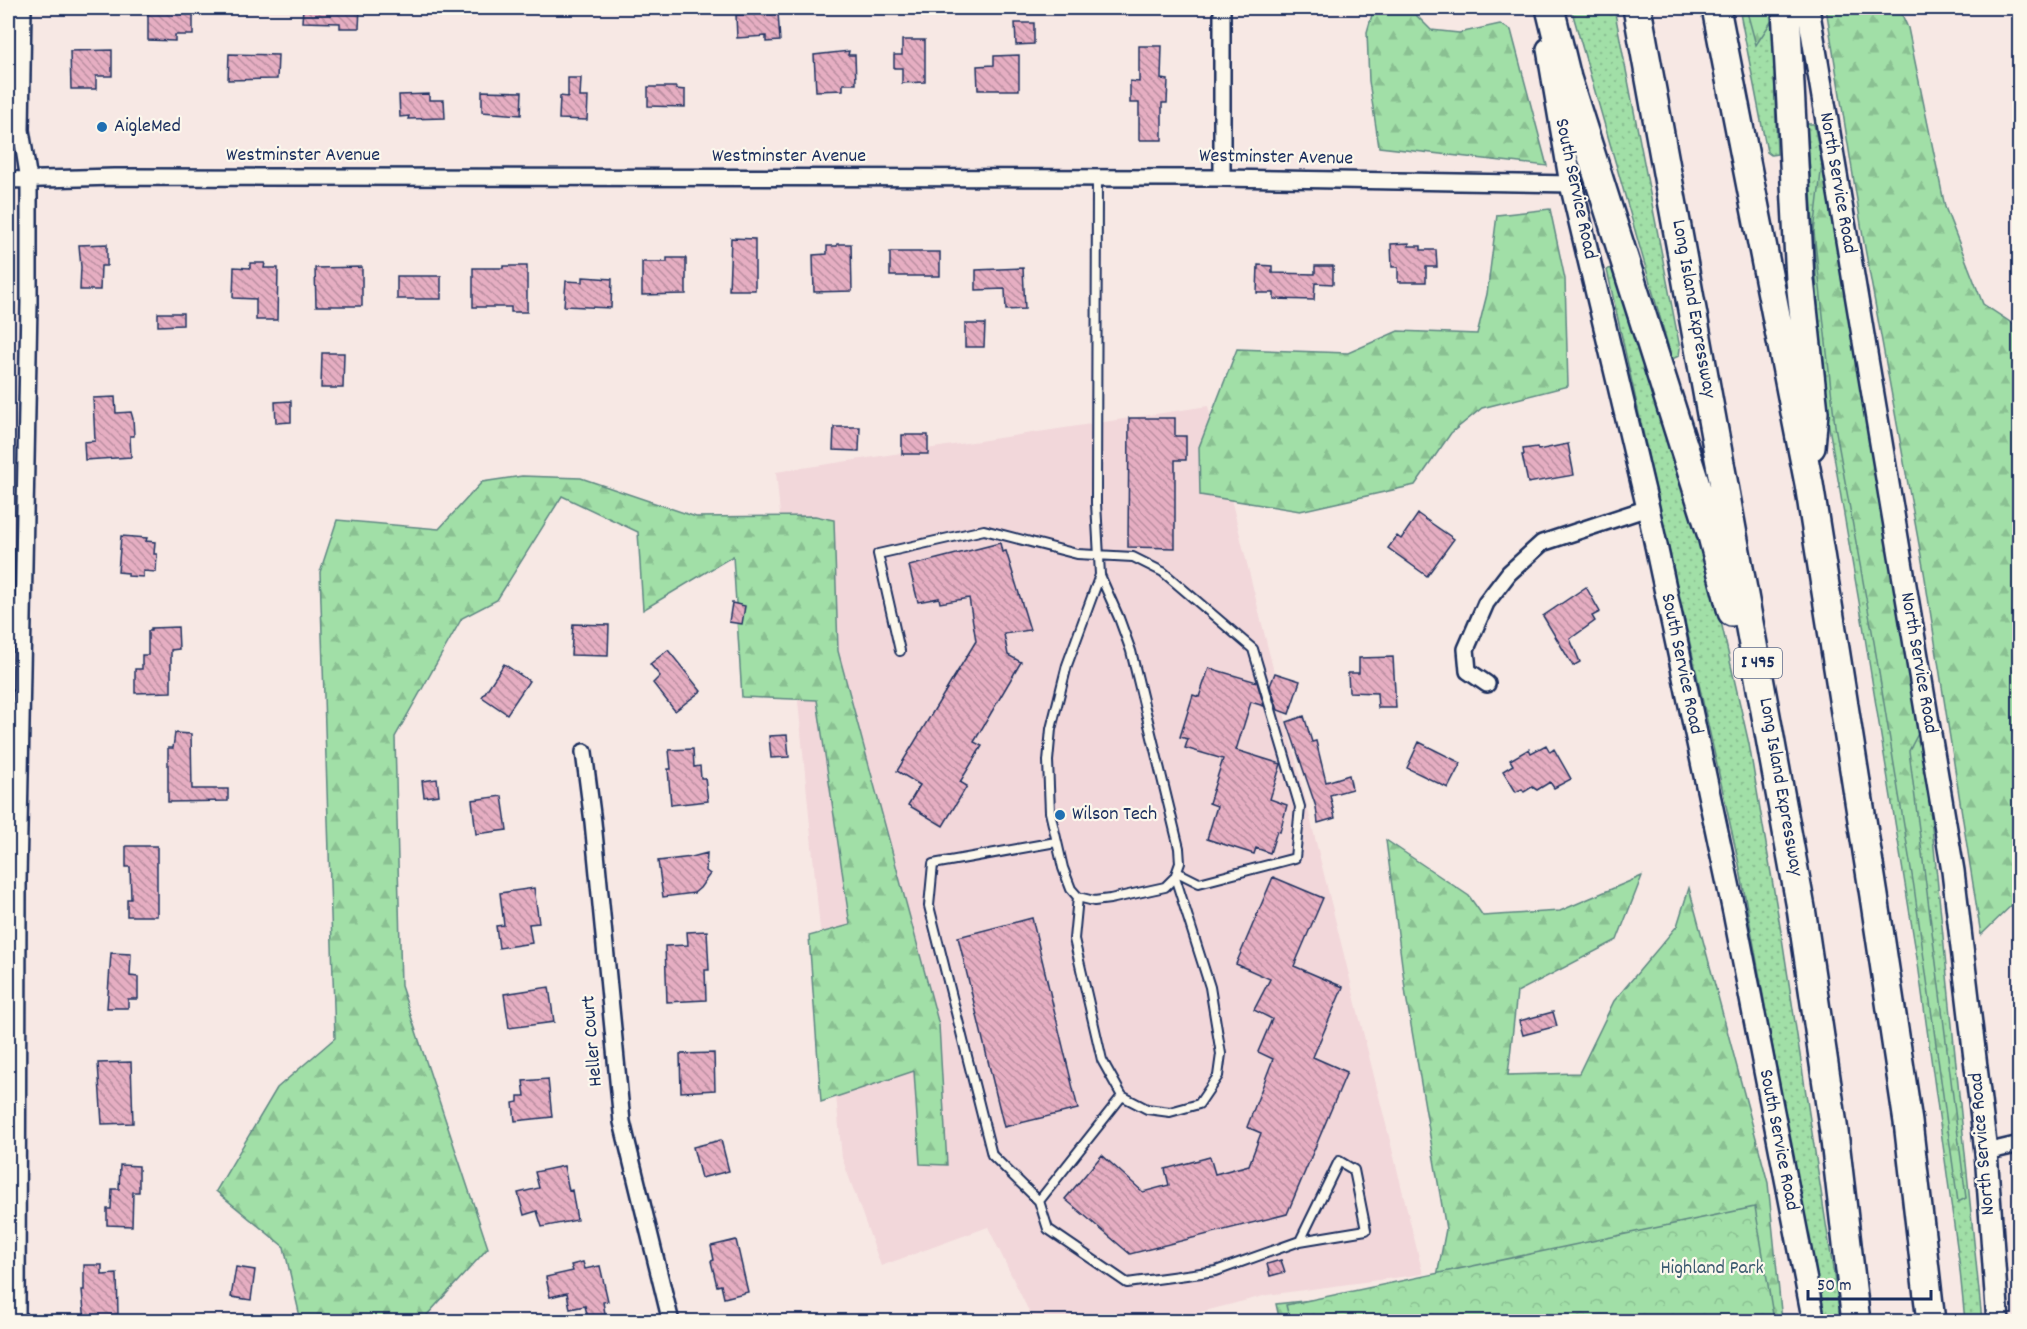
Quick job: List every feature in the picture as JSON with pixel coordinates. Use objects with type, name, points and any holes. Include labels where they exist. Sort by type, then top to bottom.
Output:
[{"type":"highway","points":[[1550,8],[1567,78],[1712,536],[1736,625],[1801,908]]},
{"type":"highway","name":"Long Island Expressway","points":[[1637,8],[1801,908],[1834,1132],[1856,1322]]},
{"type":"highway","points":[[1716,8],[1809,484],[1905,1099],[1931,1322]]},
{"type":"highway","points":[[1786,8],[1800,280],[1814,412],[1809,484]]},
{"type":"main road","name":"South Service Road","points":[[1541,8],[1571,184],[1648,508],[1734,912],[1814,1322]]},
{"type":"main road","name":"North Service Road","points":[[1808,8],[1953,871],[1986,1152],[1998,1322]]},
{"type":"street","points":[[16,1322],[13,880],[29,315],[29,180],[21,130],[23,8]]},
{"type":"street","points":[[1222,8],[1222,178]]},
{"type":"street","name":"Westminster Avenue","points":[[8,180],[114,177],[1222,178],[1571,184]]},
{"type":"street","points":[[1487,684],[1468,671],[1467,649],[1486,603],[1509,573],[1542,543],[1648,508]]},
{"type":"street","name":"Heller Court","points":[[584,752],[593,822],[622,1122],[672,1322]]},
{"type":"street","points":[[1986,1152],[2019,1144]]},
{"type":"lane","points":[[1097,178],[1096,503],[1100,575],[1131,651],[1179,848],[1180,862],[1176,874],[1165,887],[1094,901],[1078,897],[1071,889],[1056,842],[1050,812],[1048,761],[1051,729],[1067,665],[1100,575]]},
{"type":"lane","points":[[900,651],[878,554],[984,530],[1077,554],[1133,557],[1163,572],[1253,649],[1300,807],[1295,858],[1199,883],[1176,874]]},
{"type":"lane","points":[[1056,842],[933,864],[929,906],[992,1155],[1039,1201],[1048,1229],[1127,1283],[1216,1271],[1300,1241],[1366,1230],[1354,1170],[1339,1161],[1300,1241]]},
{"type":"lane","points":[[1078,897],[1074,939],[1102,1060],[1122,1096],[1147,1109],[1170,1112],[1199,1104],[1218,1076],[1221,1054],[1210,987],[1176,874]]},
{"type":"lane","points":[[1039,1201],[1122,1096]]},
{"type":"shaded area","name":"Wilson Tech","points":[[1208,406],[1423,1274],[1267,1295],[1166,1321],[1034,1322],[988,1227],[881,1266],[842,1158],[776,472]]},
{"type":"green space","points":[[1374,8],[1409,8],[1431,30],[1459,33],[1500,24],[1511,30],[1547,166],[1379,147],[1369,81],[1367,32]]},
{"type":"green space","points":[[1571,8],[1614,8],[1680,348],[1679,356],[1672,359]]},
{"type":"green space","points":[[1739,8],[1772,8],[1777,154],[1771,155],[1767,152]]},
{"type":"green space","points":[[1746,8],[1772,8],[1773,19],[1756,45]]},
{"type":"green space","points":[[1826,8],[1899,8],[1908,28],[1945,207],[1983,304],[2019,328],[2019,898],[1981,935],[1924,572],[1863,237]]},
{"type":"green space","points":[[1807,124],[1814,124],[1822,164],[1921,719],[1982,1321],[1965,1321],[1959,1261],[1918,964],[1823,392]]},
{"type":"green space","points":[[1822,164],[1922,726],[1909,751],[1966,1198],[1958,1202],[1914,887],[1874,642],[1835,426],[1814,232]]},
{"type":"green space","points":[[1550,209],[1565,279],[1568,386],[1482,408],[1451,433],[1415,485],[1300,511],[1200,495],[1199,447],[1237,349],[1348,353],[1398,331],[1477,334],[1487,294],[1497,215]]},
{"type":"green space","points":[[1615,266],[1703,543],[1749,744],[1782,938],[1841,1321],[1820,1321],[1800,1196],[1739,864],[1607,270]]},
{"type":"green space","points":[[522,476],[581,478],[696,517],[815,516],[834,520],[838,651],[939,1025],[947,1165],[920,1164],[914,1071],[821,1102],[809,936],[850,925],[817,700],[742,697],[733,556],[643,610],[638,532],[562,496],[497,600],[462,618],[395,737],[401,986],[488,1248],[424,1321],[301,1321],[284,1247],[216,1191],[277,1088],[335,1038],[320,572],[337,520],[439,529],[482,482]]},
{"type":"green space","points":[[1386,840],[1469,896],[1483,916],[1560,911],[1642,876],[1617,940],[1517,992],[1508,1075],[1579,1073],[1614,1001],[1677,926],[1689,888],[1768,1183],[1782,1321],[1280,1322],[1276,1304],[1435,1287],[1446,1229],[1406,996]]},
{"type":"green space","name":"Highland Park","points":[[1755,1207],[1774,1321],[1290,1321],[1286,1305]]},
{"type":"building","points":[[148,8],[193,8],[193,35],[175,35],[175,41],[148,40]]},
{"type":"building","points":[[303,8],[360,8],[359,28],[340,28],[340,23],[302,22]]},
{"type":"building","points":[[778,13],[780,41],[766,42],[766,36],[737,38],[736,15]]},
{"type":"building","points":[[1015,23],[1034,23],[1034,44],[1016,45]]},
{"type":"building","points":[[902,40],[925,40],[925,82],[902,83],[902,68],[894,68],[894,55],[902,55]]},
{"type":"building","points":[[1139,46],[1162,46],[1161,79],[1168,80],[1167,103],[1162,103],[1162,140],[1139,140],[1139,103],[1130,103],[1130,81],[1139,82]]},
{"type":"building","points":[[112,50],[112,76],[96,76],[96,89],[71,89],[70,51]]},
{"type":"building","points":[[849,51],[848,55],[855,55],[856,84],[843,84],[843,90],[816,91],[814,55]]},
{"type":"building","points":[[229,54],[278,55],[277,79],[228,80]]},
{"type":"building","points":[[1019,55],[1019,90],[978,90],[977,66],[994,65],[994,56]]},
{"type":"building","points":[[568,78],[581,78],[580,97],[588,97],[587,120],[559,119],[560,96],[568,97]]},
{"type":"building","points":[[648,87],[676,87],[676,89],[685,90],[685,107],[648,106]]},
{"type":"building","points":[[482,91],[522,92],[521,115],[482,112]]},
{"type":"building","points":[[429,94],[429,100],[444,100],[445,118],[408,119],[409,116],[400,117],[399,95]]},
{"type":"building","points":[[731,238],[755,239],[755,290],[729,290]]},
{"type":"building","points":[[1409,243],[1409,246],[1421,246],[1421,250],[1436,250],[1437,267],[1426,267],[1426,282],[1398,282],[1398,267],[1392,267],[1391,244]]},
{"type":"building","points":[[107,244],[107,266],[101,266],[100,290],[80,290],[79,245]]},
{"type":"building","points":[[837,244],[851,244],[852,291],[814,292],[813,255],[827,254],[827,246],[837,246]]},
{"type":"building","points":[[890,252],[940,252],[940,276],[890,276]]},
{"type":"building","points":[[667,258],[686,258],[686,294],[642,295],[642,262],[667,262]]},
{"type":"building","points":[[250,263],[265,263],[264,268],[278,268],[277,320],[256,320],[256,299],[233,298],[234,267],[250,268]]},
{"type":"building","points":[[1258,265],[1272,266],[1272,273],[1315,274],[1315,266],[1333,266],[1333,284],[1315,283],[1314,300],[1274,299],[1274,293],[1257,293]]},
{"type":"building","points":[[503,266],[527,266],[527,312],[511,312],[511,307],[473,307],[473,268],[503,268]]},
{"type":"building","points":[[362,267],[362,306],[316,306],[315,268]]},
{"type":"building","points":[[1023,268],[1025,309],[1006,310],[1005,289],[976,290],[976,270]]},
{"type":"building","points":[[397,276],[441,276],[441,299],[397,299]]},
{"type":"building","points":[[583,277],[612,279],[611,308],[564,306],[566,281],[583,282]]},
{"type":"building","points":[[158,313],[183,313],[183,325],[158,326]]},
{"type":"building","points":[[965,324],[985,324],[984,347],[965,347]]},
{"type":"building","points":[[322,353],[344,353],[343,388],[321,388]]},
{"type":"building","points":[[115,397],[116,413],[131,412],[133,419],[134,436],[130,436],[131,457],[85,460],[84,442],[95,441],[93,398]]},
{"type":"building","points":[[291,401],[291,422],[276,423],[275,402]]},
{"type":"building","points":[[1129,418],[1175,418],[1175,436],[1186,436],[1186,460],[1175,460],[1175,548],[1128,547]]},
{"type":"building","points":[[834,427],[860,427],[859,451],[833,450]]},
{"type":"building","points":[[902,435],[928,435],[928,454],[902,454]]},
{"type":"building","points":[[1568,444],[1574,475],[1528,483],[1522,455],[1524,455],[1523,449],[1537,447],[1538,450]]},
{"type":"building","points":[[1418,514],[1454,539],[1427,576],[1388,548],[1397,536],[1401,539]]},
{"type":"building","points":[[121,536],[147,538],[146,541],[155,542],[156,572],[143,571],[143,577],[128,576],[128,573],[118,572]]},
{"type":"building","points":[[1000,543],[1002,552],[1006,551],[1030,630],[1004,634],[1008,655],[1021,662],[974,742],[982,746],[960,782],[967,786],[943,826],[908,805],[920,785],[897,771],[976,641],[969,598],[940,603],[939,598],[918,602],[909,566]]},
{"type":"building","points":[[1586,587],[1600,612],[1592,616],[1595,621],[1570,639],[1580,662],[1573,666],[1543,616]]},
{"type":"building","points":[[732,603],[745,606],[742,624],[729,622]]},
{"type":"building","points":[[573,624],[609,625],[608,656],[571,655]]},
{"type":"building","points":[[178,627],[179,649],[171,650],[171,692],[135,693],[135,669],[142,669],[142,655],[148,655],[148,631],[151,631],[151,628]]},
{"type":"building","points":[[668,650],[701,691],[675,711],[653,683],[660,676],[650,664]]},
{"type":"building","points":[[1393,657],[1396,708],[1378,708],[1377,693],[1349,692],[1348,673],[1359,673],[1359,658]]},
{"type":"building","points":[[504,664],[529,681],[507,714],[482,697]]},
{"type":"building","points":[[1209,668],[1257,682],[1264,706],[1251,702],[1236,750],[1281,764],[1270,799],[1287,805],[1280,832],[1277,831],[1270,853],[1256,848],[1254,854],[1207,839],[1217,806],[1209,803],[1223,759],[1185,748],[1188,739],[1180,737],[1193,695],[1199,697]]},
{"type":"building","points":[[1275,673],[1300,681],[1289,714],[1278,710],[1270,686]]},
{"type":"building","points":[[1304,716],[1312,742],[1316,741],[1326,782],[1349,775],[1352,789],[1330,795],[1335,818],[1318,823],[1316,807],[1287,722]]},
{"type":"building","points":[[175,733],[191,734],[192,789],[228,789],[228,801],[168,802],[168,748],[173,748]]},
{"type":"building","points":[[787,735],[789,757],[771,758],[769,736]]},
{"type":"building","points":[[1419,742],[1461,763],[1448,788],[1407,768]]},
{"type":"building","points":[[1546,745],[1550,752],[1554,749],[1571,779],[1554,788],[1550,782],[1537,790],[1532,787],[1524,792],[1522,789],[1516,792],[1503,771],[1513,765],[1510,760],[1529,749],[1531,753]]},
{"type":"building","points":[[693,749],[694,767],[700,766],[701,778],[705,778],[708,801],[671,805],[669,750]]},
{"type":"building","points":[[437,779],[439,795],[424,797],[422,781]]},
{"type":"building","points":[[502,796],[507,830],[476,834],[472,800]]},
{"type":"building","points":[[126,846],[157,846],[157,916],[127,916],[127,899],[131,899],[130,867],[126,867]]},
{"type":"building","points":[[707,853],[706,871],[710,874],[700,888],[694,893],[663,897],[658,861]]},
{"type":"building","points":[[1273,877],[1323,898],[1294,966],[1343,987],[1313,1057],[1347,1072],[1287,1214],[1130,1254],[1065,1199],[1102,1155],[1143,1192],[1169,1185],[1165,1169],[1210,1157],[1215,1174],[1249,1165],[1261,1133],[1247,1127],[1273,1059],[1258,1052],[1272,1019],[1254,1010],[1270,979],[1236,964]]},
{"type":"building","points":[[534,888],[539,923],[529,924],[532,943],[499,948],[496,926],[504,925],[500,893]]},
{"type":"building","points":[[1032,918],[1078,1109],[1004,1127],[958,937]]},
{"type":"building","points":[[707,931],[709,970],[705,970],[706,1000],[667,1002],[665,946],[688,945],[687,932]]},
{"type":"building","points":[[111,953],[131,954],[130,976],[138,977],[138,999],[128,999],[128,1008],[107,1008]]},
{"type":"building","points":[[549,987],[554,1022],[509,1028],[504,994]]},
{"type":"building","points":[[1553,1012],[1557,1026],[1523,1035],[1519,1021]]},
{"type":"building","points":[[714,1053],[715,1090],[681,1092],[680,1054]]},
{"type":"building","points":[[131,1062],[133,1123],[102,1124],[98,1063]]},
{"type":"building","points":[[548,1079],[552,1117],[515,1121],[513,1103],[518,1102],[518,1096],[525,1096],[523,1081]]},
{"type":"building","points":[[721,1140],[729,1171],[701,1178],[693,1147]]},
{"type":"building","points":[[120,1165],[139,1166],[139,1192],[133,1192],[132,1226],[107,1225],[107,1209],[111,1209],[112,1189],[119,1189]]},
{"type":"building","points":[[564,1166],[569,1191],[572,1190],[577,1220],[542,1227],[537,1211],[524,1215],[518,1193],[539,1188],[535,1172]]},
{"type":"building","points":[[736,1240],[748,1292],[724,1298],[721,1285],[717,1286],[711,1261],[714,1260],[711,1246]]},
{"type":"building","points":[[1281,1260],[1285,1272],[1270,1276],[1267,1264]]},
{"type":"building","points":[[583,1262],[585,1269],[600,1266],[608,1301],[603,1302],[606,1319],[589,1322],[585,1306],[570,1309],[567,1293],[550,1297],[546,1277],[573,1271],[571,1265]]},
{"type":"building","points":[[84,1265],[102,1265],[102,1275],[117,1274],[118,1314],[111,1315],[111,1322],[85,1322],[82,1290],[84,1290]]},
{"type":"building","points":[[236,1267],[255,1270],[251,1300],[231,1297]]},
{"type":"place","name":"AigleMed","points":[[102,127]]},
{"type":"place","name":"Wilson Tech","points":[[1060,815]]}]
